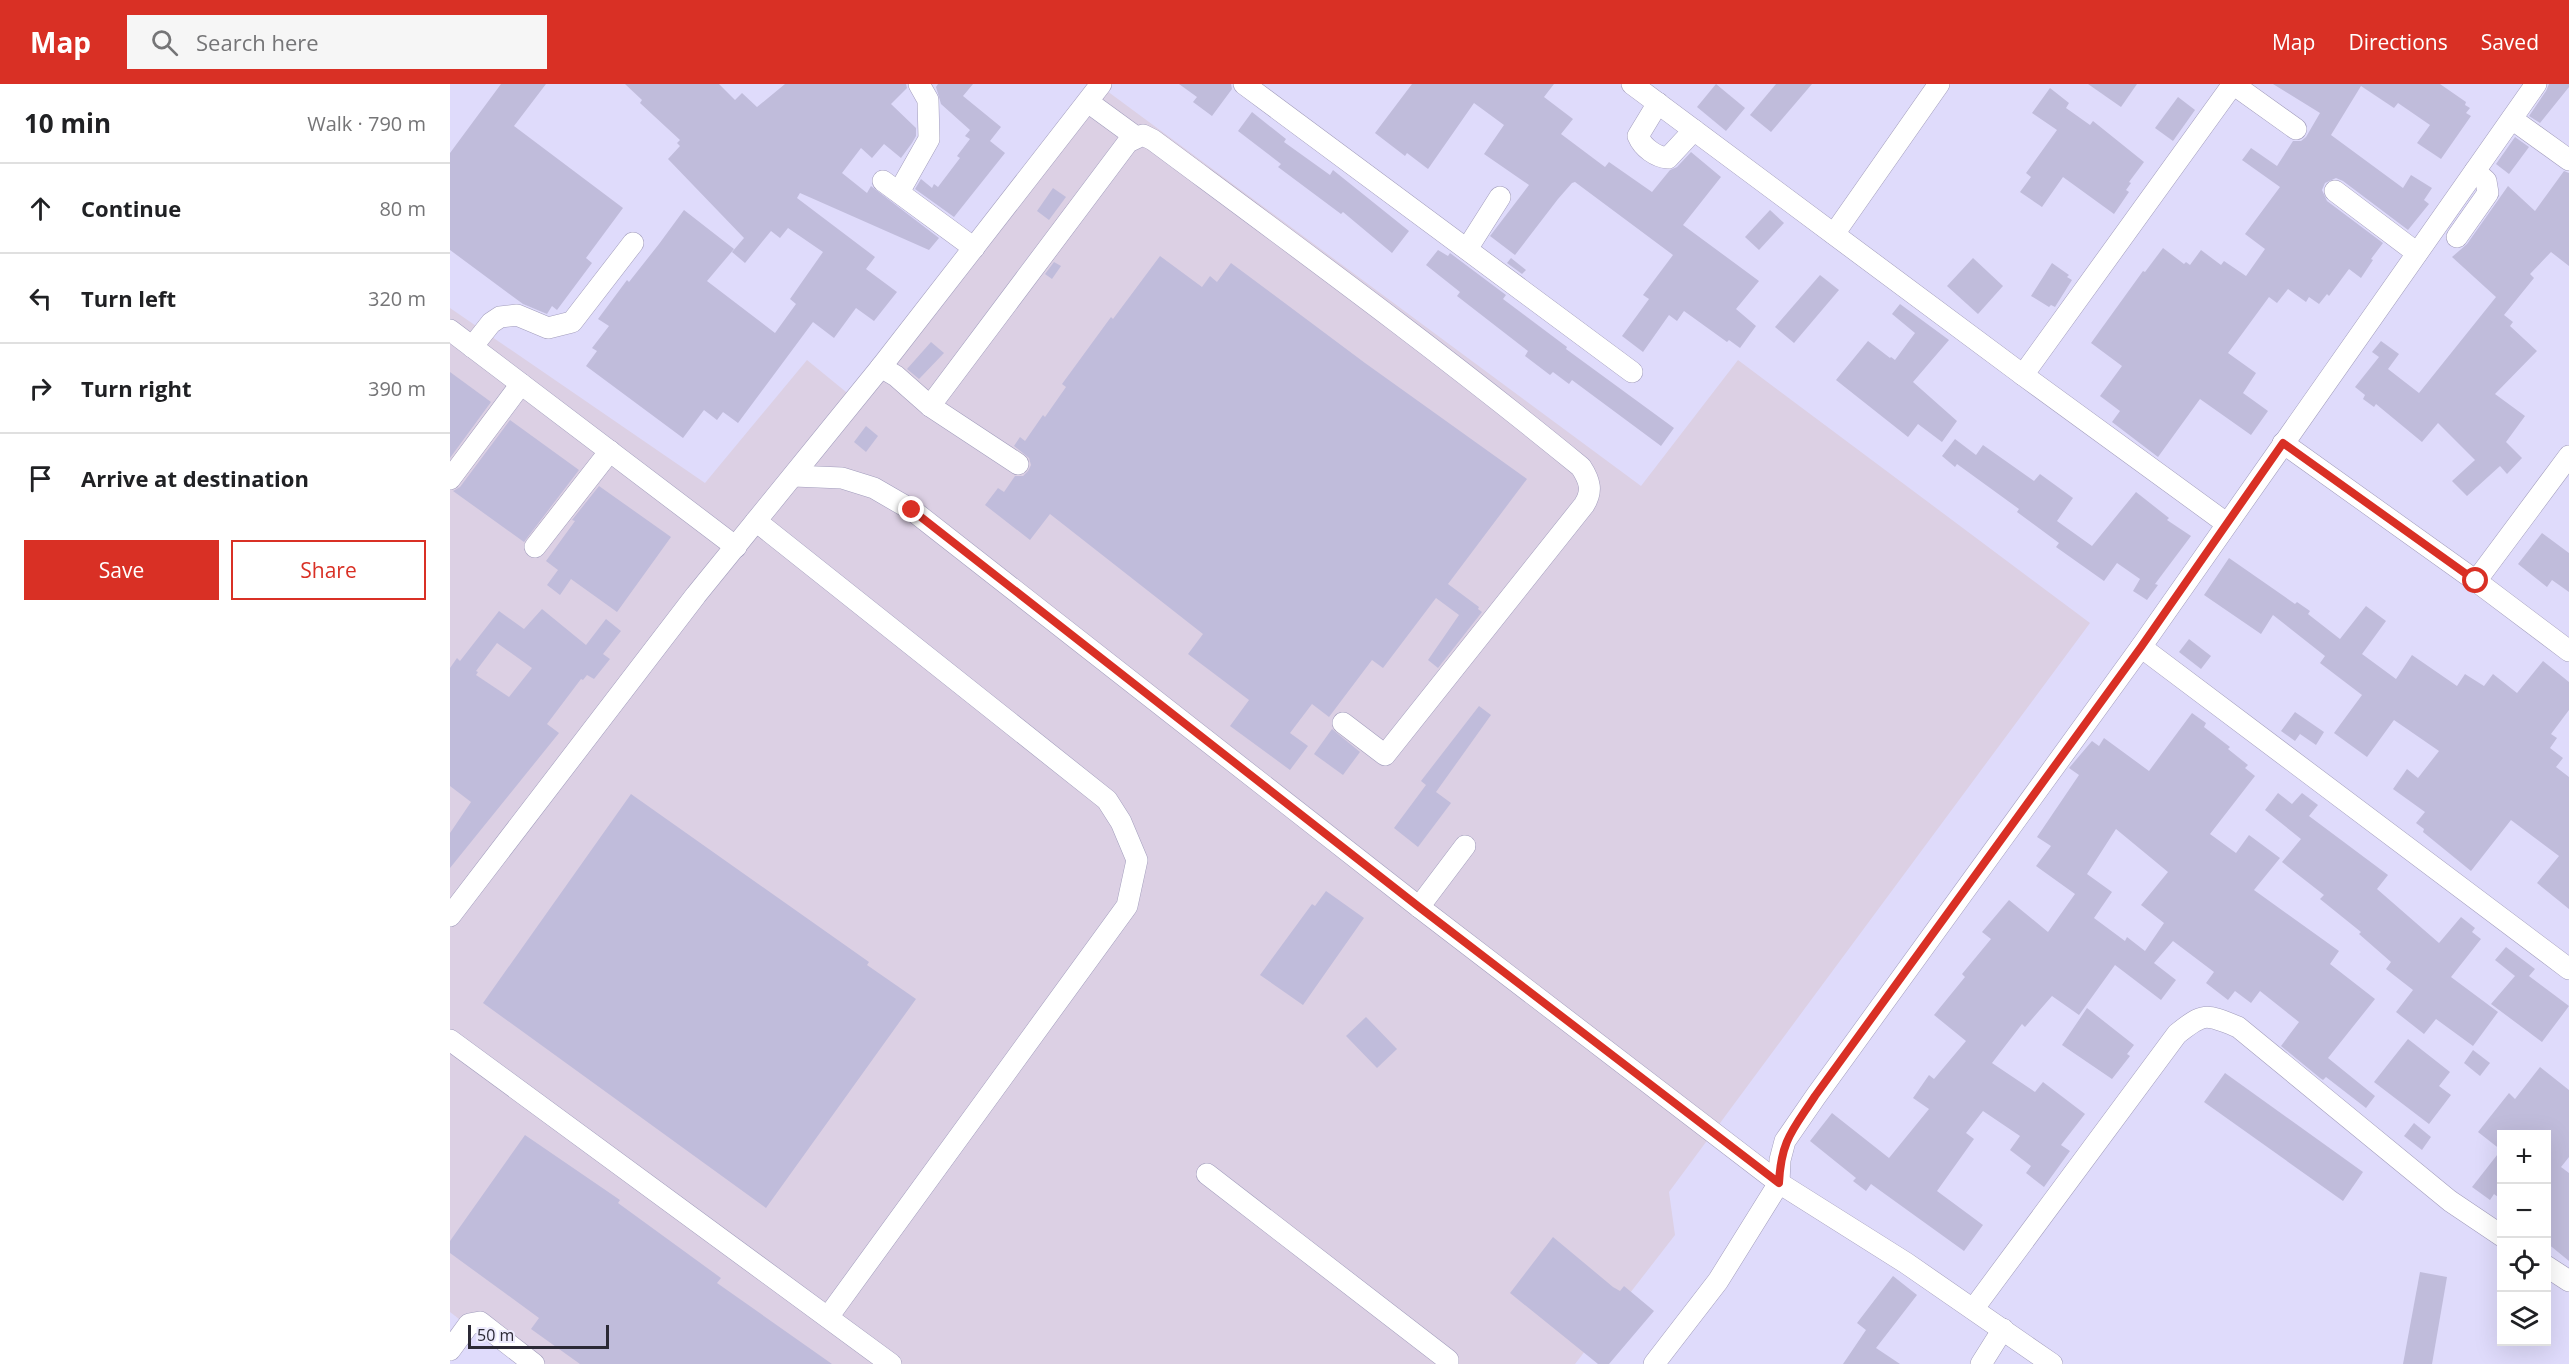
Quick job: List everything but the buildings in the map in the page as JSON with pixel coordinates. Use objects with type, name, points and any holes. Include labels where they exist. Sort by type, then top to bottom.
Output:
[{"type":"street","points":[[919,84],[928,100],[929,139],[891,186],[974,248]]},
{"type":"street","points":[[450,916],[696,595],[881,367],[1101,84]]},
{"type":"street","points":[[1632,84],[2226,523]]},
{"type":"street","points":[[1834,234],[1939,84]]},
{"type":"street","points":[[2023,375],[2233,84],[2296,129]]},
{"type":"street","points":[[1654,1364],[1718,1281],[1779,1183],[1780,1160],[1785,1141],[1815,1096],[2141,647],[2536,84]]},
{"type":"street","points":[[1255,87],[1632,372]]},
{"type":"street","points":[[1088,102],[1136,137]]},
{"type":"street","points":[[1658,103],[1638,136],[1643,145],[1657,156],[1668,158],[1694,130]]},
{"type":"street","points":[[2511,119],[2569,160]]},
{"type":"street","points":[[930,406],[1128,142],[1143,135],[1153,140],[1481,384],[1581,467],[1588,478],[1590,489],[1584,505],[1385,755],[1343,723]]},
{"type":"street","points":[[2457,237],[2488,193],[2486,181],[2475,171]]},
{"type":"street","points":[[2335,191],[2417,253]]},
{"type":"street","points":[[1467,249],[1500,197]]},
{"type":"street","points":[[472,347],[491,323],[500,317],[517,315],[548,328],[572,322],[633,243]]},
{"type":"street","points":[[450,330],[736,546]]},
{"type":"street","points":[[881,367],[930,406],[1017,464]]},
{"type":"street","points":[[450,479],[520,384]]},
{"type":"street","points":[[2283,443],[2476,581],[2569,651]]},
{"type":"street","points":[[535,547],[610,451]]},
{"type":"street","points":[[2476,581],[2569,456]]},
{"type":"street","points":[[794,476],[842,478],[874,488],[912,510],[1419,907],[1779,1183],[1974,1308],[2052,1364]]},
{"type":"street","points":[[756,520],[1107,800],[1121,822],[1137,860],[1127,906],[828,1317]]},
{"type":"street","points":[[2141,647],[2569,969]]},
{"type":"street","points":[[1419,907],[1465,846]]},
{"type":"street","points":[[1974,1308],[2176,1034],[2196,1018],[2214,1017],[2238,1027],[2450,1201],[2497,1233]]},
{"type":"street","points":[[450,1040],[891,1364]]},
{"type":"street","points":[[1207,1174],[1448,1360],[1448,1364]]},
{"type":"street","points":[[2551,1269],[2569,1281]]},
{"type":"street","points":[[450,1350],[470,1324],[480,1322],[534,1364]]},
{"type":"street","points":[[1981,1364],[2003,1329]]},
{"type":"shaded area","points":[[1103,88],[1641,486],[1738,360],[2090,623],[1669,1192],[1675,1235],[1575,1364],[517,1364],[450,1312],[450,308],[705,483],[807,360],[851,396]]},
{"type":"route","points":[[912,510],[1419,907],[1779,1183],[1780,1160],[1785,1141],[1815,1096],[2141,647],[2283,443],[2476,581]]}]
